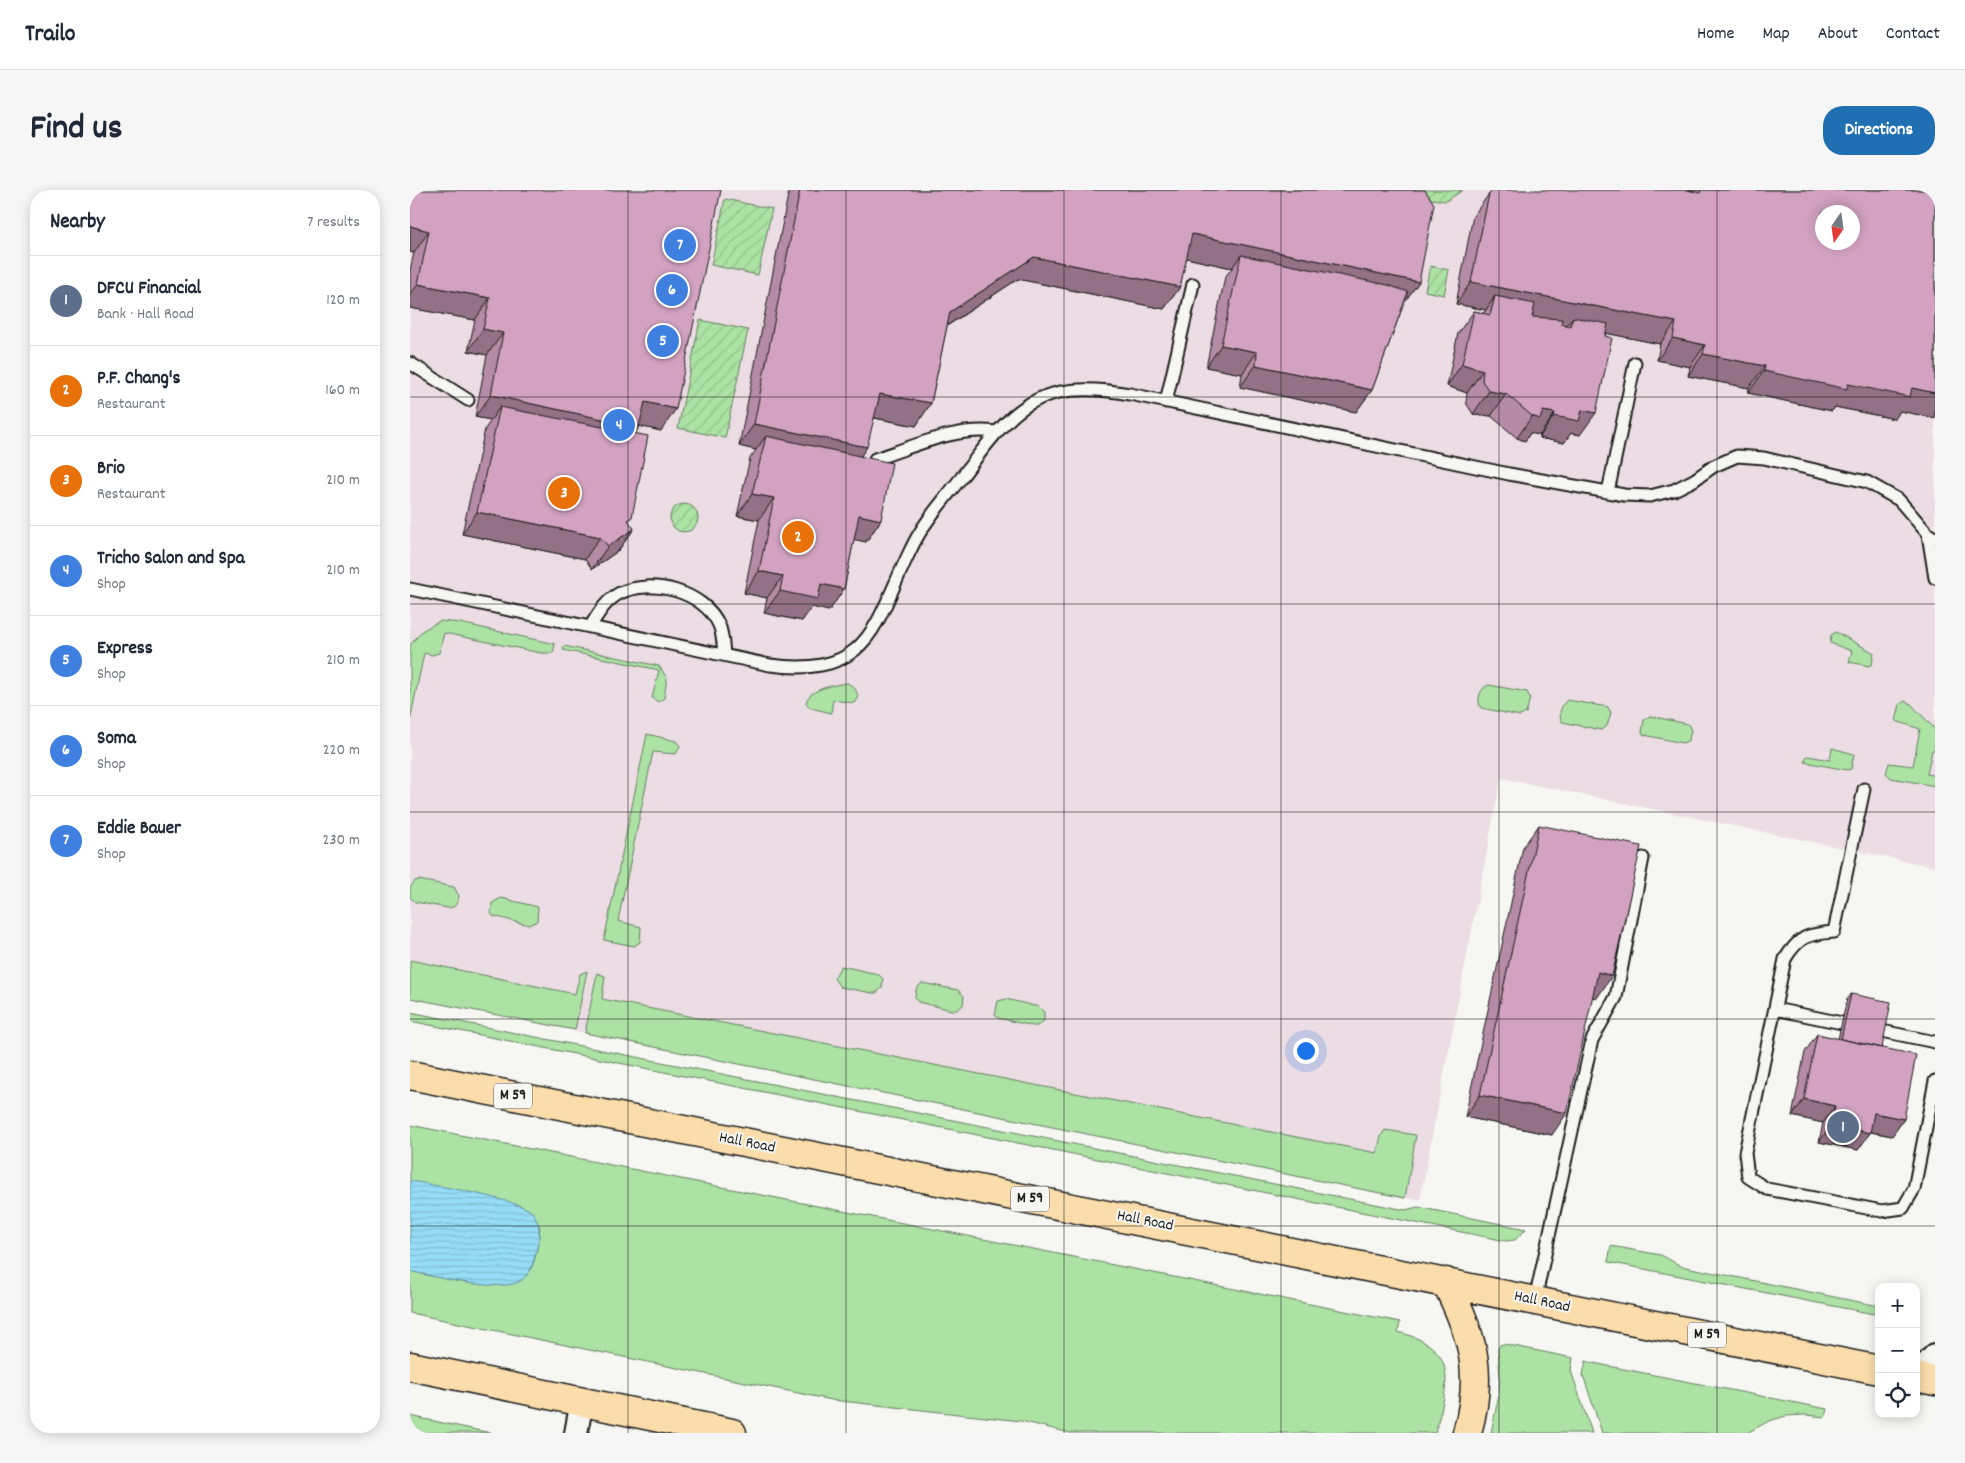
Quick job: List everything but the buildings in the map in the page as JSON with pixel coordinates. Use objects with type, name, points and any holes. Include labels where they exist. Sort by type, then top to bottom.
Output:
[{"type":"highway","name":"Hall Road","points":[[410,1075],[1875,1369]]},
{"type":"highway","points":[[1446,1282],[1463,1316],[1473,1353],[1477,1383],[1467,1433]]},
{"type":"highway","points":[[410,1366],[732,1433]]},
{"type":"highway","points":[[1920,1377],[1935,1381]]},
{"type":"street","points":[[1919,1373],[1935,1355]]},
{"type":"street","points":[[576,1433],[582,1401]]},
{"type":"lane","points":[[1166,402],[1193,284]]},
{"type":"lane","points":[[1608,492],[1635,363]]},
{"type":"lane","points":[[410,364],[468,400]]},
{"type":"lane","points":[[410,589],[770,664],[812,668],[830,664],[858,647],[868,637],[878,623],[911,548],[926,524],[996,432],[1019,410],[1032,402],[1066,390],[1105,390],[1608,492],[1638,496],[1663,493],[1683,486],[1726,460],[1737,456],[1764,458],[1867,482],[1898,500],[1933,534],[1935,578]]},
{"type":"lane","points":[[875,459],[961,432],[985,430],[996,432]]},
{"type":"lane","points":[[590,627],[599,611],[620,592],[652,586],[671,589],[700,603],[712,614],[718,624],[724,655]]},
{"type":"lane","points":[[1864,789],[1834,932],[1812,934],[1794,943],[1785,959],[1745,1153],[1748,1177],[1767,1189],[1882,1211],[1903,1208],[1914,1188],[1935,1081]]},
{"type":"lane","points":[[1534,1300],[1592,1040],[1616,997],[1643,858]]},
{"type":"lane","points":[[1775,1009],[1842,1023]]},
{"type":"lane","points":[[1882,1031],[1935,1042]]},
{"type":"shaded area","points":[[410,190],[1935,190],[1935,867],[1501,778],[1420,1199],[1405,1198],[410,998]]},
{"type":"green space","points":[[1424,190],[1463,190],[1446,201],[1431,199]]},
{"type":"green space","points":[[725,199],[772,209],[758,275],[711,265]]},
{"type":"green space","points":[[1430,266],[1449,270],[1444,295],[1425,291]]},
{"type":"green space","points":[[700,320],[748,330],[725,438],[678,428]]},
{"type":"green space","points":[[684,504],[694,508],[698,518],[694,528],[684,532],[674,528],[670,518],[674,508]]},
{"type":"green space","points":[[440,621],[460,623],[555,644],[553,653],[541,653],[444,633],[439,653],[432,655],[424,653],[410,721],[410,645],[423,630]]},
{"type":"green space","points":[[1836,632],[1874,653],[1872,664],[1869,666],[1849,662],[1852,651],[1830,643],[1831,635]]},
{"type":"green space","points":[[564,646],[659,666],[667,678],[664,698],[658,702],[652,698],[659,670],[563,650]]},
{"type":"green space","points":[[847,683],[857,692],[858,697],[854,703],[833,700],[831,713],[811,708],[806,703],[808,698],[817,691]]},
{"type":"green space","points":[[1489,685],[1527,692],[1530,698],[1526,713],[1520,716],[1481,708],[1479,702],[1481,691]]},
{"type":"green space","points":[[1567,700],[1608,707],[1611,713],[1607,726],[1601,730],[1562,722],[1561,710]]},
{"type":"green space","points":[[1905,701],[1911,704],[1935,729],[1935,750],[1932,750],[1927,774],[1935,776],[1935,786],[1891,778],[1886,773],[1889,763],[1913,766],[1920,729],[1896,721],[1900,704]]},
{"type":"green space","points":[[1650,716],[1688,724],[1691,730],[1689,740],[1683,743],[1644,735],[1642,732],[1644,720]]},
{"type":"green space","points":[[647,734],[676,741],[680,746],[676,754],[653,752],[618,921],[641,927],[640,942],[634,946],[604,940]]},
{"type":"green space","points":[[1832,748],[1854,754],[1851,769],[1847,770],[1805,762],[1808,756],[1830,760]]},
{"type":"green space","points":[[419,880],[454,887],[459,896],[456,905],[448,908],[415,902],[410,897],[410,888],[415,881]]},
{"type":"green space","points":[[501,898],[538,907],[537,921],[529,925],[493,916],[491,913],[492,903]]},
{"type":"green space","points":[[410,960],[575,994],[580,974],[587,971],[575,1030],[410,998]]},
{"type":"green space","points":[[841,966],[878,974],[883,979],[882,988],[876,993],[872,993],[840,987],[834,978]]},
{"type":"green space","points":[[597,973],[605,976],[602,999],[1377,1153],[1381,1136],[1385,1130],[1416,1135],[1405,1198],[585,1033]]},
{"type":"green space","points":[[922,983],[958,990],[964,996],[963,1005],[957,1010],[952,1010],[918,1002],[915,998],[916,989]]},
{"type":"green space","points":[[1006,999],[1039,1007],[1044,1012],[1044,1021],[1037,1026],[1033,1026],[998,1018],[995,1015],[998,1001]]},
{"type":"green space","points":[[410,1012],[1405,1210],[1418,1207],[1526,1229],[1515,1240],[1506,1241],[410,1021]]},
{"type":"green space","points":[[410,1125],[1400,1322],[1398,1332],[1418,1339],[1432,1347],[1441,1358],[1445,1369],[1444,1398],[1435,1433],[1070,1433],[1021,1421],[832,1400],[410,1313],[410,1271],[473,1284],[507,1284],[520,1280],[529,1272],[534,1261],[540,1226],[507,1202],[410,1181]]},
{"type":"green space","points":[[1611,1246],[1661,1255],[1681,1266],[1875,1305],[1875,1314],[1608,1262]]},
{"type":"green space","points":[[1504,1344],[1573,1358],[1571,1371],[1592,1433],[1491,1433],[1499,1394],[1498,1349],[1500,1345]]},
{"type":"green space","points":[[1586,1361],[1827,1409],[1825,1417],[1786,1416],[1769,1421],[1747,1433],[1602,1433],[1583,1375]]},
{"type":"green space","points":[[410,1416],[481,1431],[492,1433],[410,1433]]},
{"type":"water","points":[[410,1181],[494,1198],[524,1207],[532,1212],[538,1225],[539,1239],[533,1263],[525,1277],[516,1283],[493,1285],[463,1282],[410,1271]]},
{"type":"place","name":"Eddie Bauer","points":[[680,245]]},
{"type":"place","name":"Soma","points":[[672,290]]},
{"type":"place","name":"Express","points":[[663,341]]},
{"type":"place","name":"Tricho Salon and Spa","points":[[619,425]]},
{"type":"place","name":"Brio","points":[[564,493]]},
{"type":"place","name":"P.F. Chang's","points":[[798,537]]},
{"type":"place","name":"DFCU Financial","points":[[1843,1127]]}]
